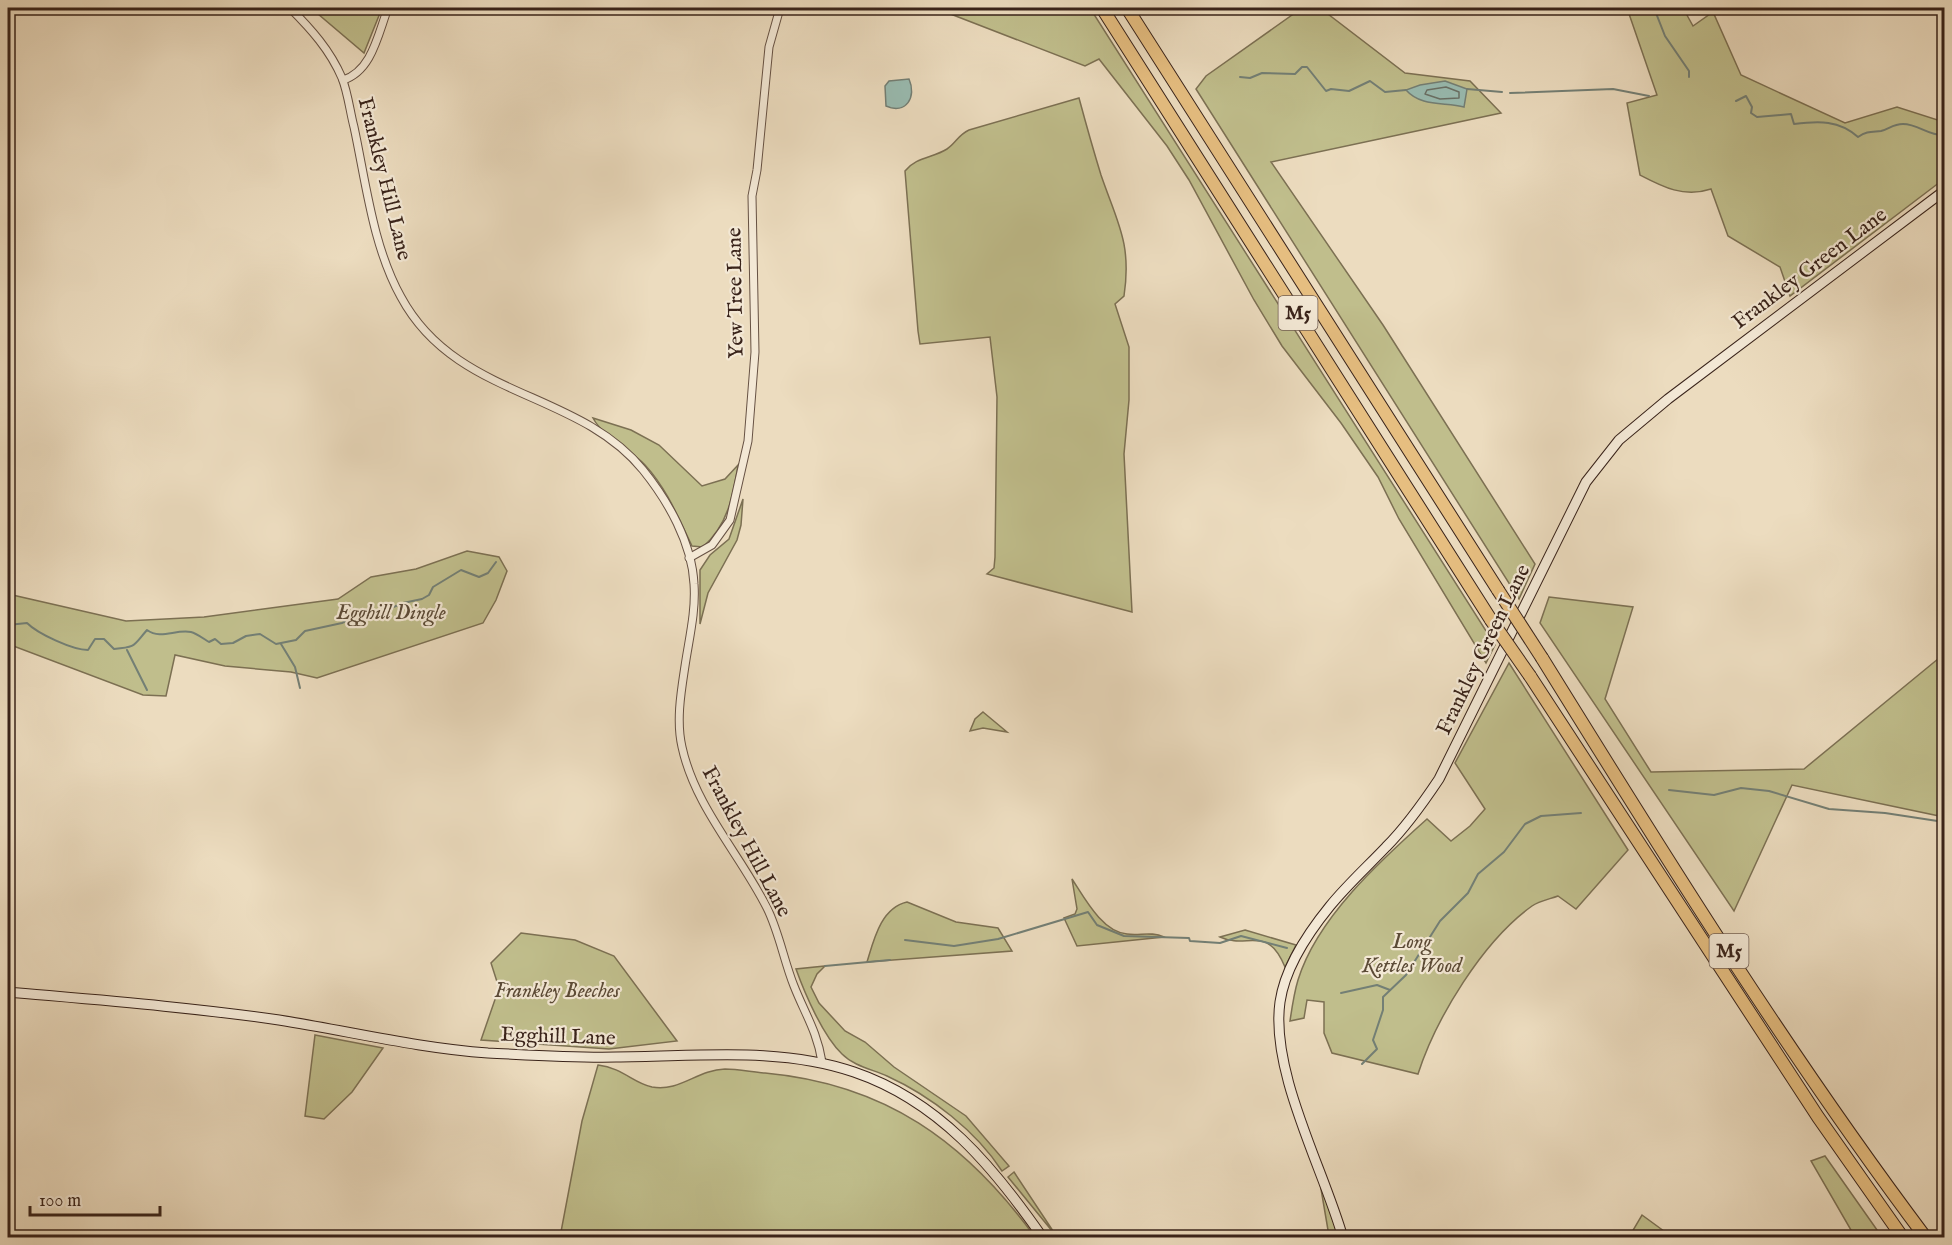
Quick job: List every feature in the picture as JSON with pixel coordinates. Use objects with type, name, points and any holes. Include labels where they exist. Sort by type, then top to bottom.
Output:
[{"type":"highway","name":"M5","points":[[1102,8],[1491,620],[1530,676],[1818,1117],[1903,1238]]},
{"type":"highway","name":"M5","points":[[1127,8],[1781,1031],[1887,1186],[1926,1238]]},
{"type":"street","name":"Frankley Hill Lane","points":[[290,8],[325,46],[343,80],[385,263],[401,299],[430,337],[463,364],[498,384],[581,419],[625,451],[643,470],[669,509],[689,558],[694,582],[694,604],[679,713],[681,743],[689,777],[768,910],[794,985],[818,1037],[822,1062]]},
{"type":"street","points":[[343,80],[355,76],[366,65],[388,8]]},
{"type":"street","name":"Yew Tree Lane","points":[[689,558],[712,545],[730,520],[748,441],[755,352],[752,196],[757,170],[770,47],[780,8]]},
{"type":"street","name":"Frankley Green Lane","points":[[1343,1238],[1335,1207],[1298,1112],[1286,1067],[1280,1026],[1283,988],[1301,948],[1330,905],[1416,812],[1439,779],[1586,482],[1619,440],[1668,399],[1944,190]]},
{"type":"street","name":"Egghill Lane","points":[[8,992],[158,1005],[280,1020],[407,1044],[486,1053],[612,1058],[726,1055],[822,1062],[901,1091],[947,1122],[999,1178],[1043,1238]]},
{"type":"green space","points":[[311,8],[382,8],[364,53]]},
{"type":"green space","points":[[935,8],[1090,8],[1495,645],[1486,663],[1399,519],[1378,477],[1341,423],[1282,346],[1254,300],[1189,180],[1167,146],[1099,59],[1085,66]]},
{"type":"green space","points":[[1302,8],[1320,8],[1405,73],[1470,81],[1501,113],[1271,162],[1383,325],[1535,564],[1519,599],[1196,89],[1206,76]]},
{"type":"green space","points":[[1627,8],[1683,8],[1693,26],[1713,12],[1741,75],[1845,123],[1897,107],[1944,122],[1944,179],[1790,296],[1780,267],[1728,236],[1711,189],[1683,192],[1665,187],[1640,175],[1627,103],[1657,95]]},
{"type":"green space","points":[[1079,98],[1101,175],[1122,233],[1126,261],[1124,296],[1115,304],[1129,347],[1129,400],[1124,454],[1132,612],[987,574],[994,568],[995,557],[997,397],[990,337],[920,344],[918,331],[905,171],[919,160],[947,149],[969,130]]},
{"type":"green space","points":[[593,418],[631,430],[659,445],[702,486],[725,479],[738,465],[724,520],[703,547],[692,546],[677,514],[653,474],[639,459],[603,431]]},
{"type":"green space","points":[[743,499],[737,540],[708,593],[700,624],[700,570],[710,555],[729,539]]},
{"type":"green space","name":"Egghill Dingle","points":[[467,551],[499,557],[507,571],[496,600],[483,623],[317,678],[291,672],[225,666],[175,655],[166,696],[143,695],[8,644],[8,594],[126,621],[204,617],[338,599],[371,577],[416,569]]},
{"type":"green space","points":[[1549,597],[1633,607],[1605,699],[1651,772],[1804,769],[1944,654],[1944,817],[1792,785],[1734,911],[1540,623]]},
{"type":"green space","name":"Long Kettles Wood","points":[[1509,663],[1628,850],[1576,909],[1558,896],[1541,901],[1514,921],[1496,939],[1463,982],[1449,1005],[1418,1074],[1332,1053],[1324,1033],[1324,1002],[1307,1000],[1304,1018],[1290,1021],[1293,1000],[1307,957],[1335,913],[1352,892],[1427,819],[1451,841],[1470,826],[1485,809],[1455,763]]},
{"type":"green space","points":[[983,712],[1007,732],[983,728],[970,731],[975,719]]},
{"type":"green space","points":[[1072,879],[1088,904],[1110,927],[1127,934],[1155,934],[1164,937],[1077,946],[1064,918],[1075,914],[1077,909]]},
{"type":"green space","points":[[907,902],[956,922],[998,928],[1012,951],[867,962],[876,934],[885,918],[898,905]]},
{"type":"green space","points":[[1245,930],[1296,945],[1285,967],[1278,954],[1264,942],[1230,940],[1220,937]]},
{"type":"green space","name":"Frankley Beeches","points":[[521,933],[575,940],[614,956],[677,1041],[609,1049],[481,1040],[499,988],[491,963]]},
{"type":"green space","points":[[825,966],[817,974],[811,987],[819,1003],[845,1031],[865,1042],[894,1067],[966,1116],[1009,1166],[1002,1171],[979,1142],[936,1104],[904,1084],[857,1064],[842,1054],[821,1026],[796,969]]},
{"type":"green space","points":[[315,1035],[383,1048],[352,1092],[324,1119],[305,1116]]},
{"type":"green space","points":[[598,1065],[614,1069],[645,1085],[662,1088],[680,1084],[715,1070],[735,1069],[765,1073],[808,1079],[848,1090],[885,1104],[919,1123],[980,1172],[1035,1237],[560,1237],[582,1121]]},
{"type":"green space","points":[[1825,1156],[1882,1237],[1855,1237],[1811,1161]]},
{"type":"green space","points":[[1014,1172],[1057,1237],[1008,1177]]},
{"type":"green space","points":[[1320,1183],[1339,1237],[1329,1236]]},
{"type":"green space","points":[[1642,1215],[1672,1237],[1629,1237]]},
{"type":"water","points":[[909,79],[912,92],[908,103],[899,108],[886,106],[885,86],[889,81]]},
{"type":"water","points":[[1445,81],[1467,89],[1464,107],[1426,102],[1406,90],[1420,85]]},
{"type":"waterway","points":[[1654,8],[1665,36],[1689,71],[1689,77]]},
{"type":"waterway","points":[[1240,77],[1250,78],[1262,73],[1295,74],[1302,67],[1307,67],[1326,91],[1331,89],[1349,91],[1370,81],[1385,92],[1406,90]]},
{"type":"waterway","points":[[1467,89],[1502,92]]},
{"type":"waterway","points":[[1510,93],[1613,89],[1649,96]]},
{"type":"waterway","points":[[1736,101],[1746,96],[1752,107],[1751,113],[1757,117],[1791,114],[1794,124],[1828,123],[1844,127],[1858,137],[1903,124],[1933,134],[1944,135]]},
{"type":"waterway","points":[[8,625],[27,623],[56,641],[88,650],[95,639],[104,639],[114,649],[131,646],[147,630],[158,634],[191,632],[209,642],[215,639],[221,644],[233,643],[246,636],[260,634],[276,644],[296,640],[305,631],[342,623],[363,612],[384,611],[403,603],[422,599],[429,595],[433,587],[461,570],[479,577],[488,573],[496,562]]},
{"type":"waterway","points":[[281,644],[295,667],[300,688]]},
{"type":"waterway","points":[[127,650],[147,690]]},
{"type":"waterway","points":[[1669,790],[1714,795],[1741,788],[1769,791],[1829,809],[1885,813],[1944,822]]},
{"type":"waterway","points":[[1362,1064],[1377,1049],[1373,1040],[1383,1010],[1383,997],[1406,975],[1440,921],[1468,893],[1478,874],[1504,852],[1525,824],[1541,816],[1581,813]]},
{"type":"waterway","points":[[905,940],[954,946],[998,939],[1088,912],[1097,925],[1124,936],[1189,938],[1190,941],[1220,943],[1241,936],[1287,948]]},
{"type":"waterway","points":[[825,966],[890,960]]},
{"type":"waterway","points":[[1341,993],[1377,985],[1390,990]]}]
